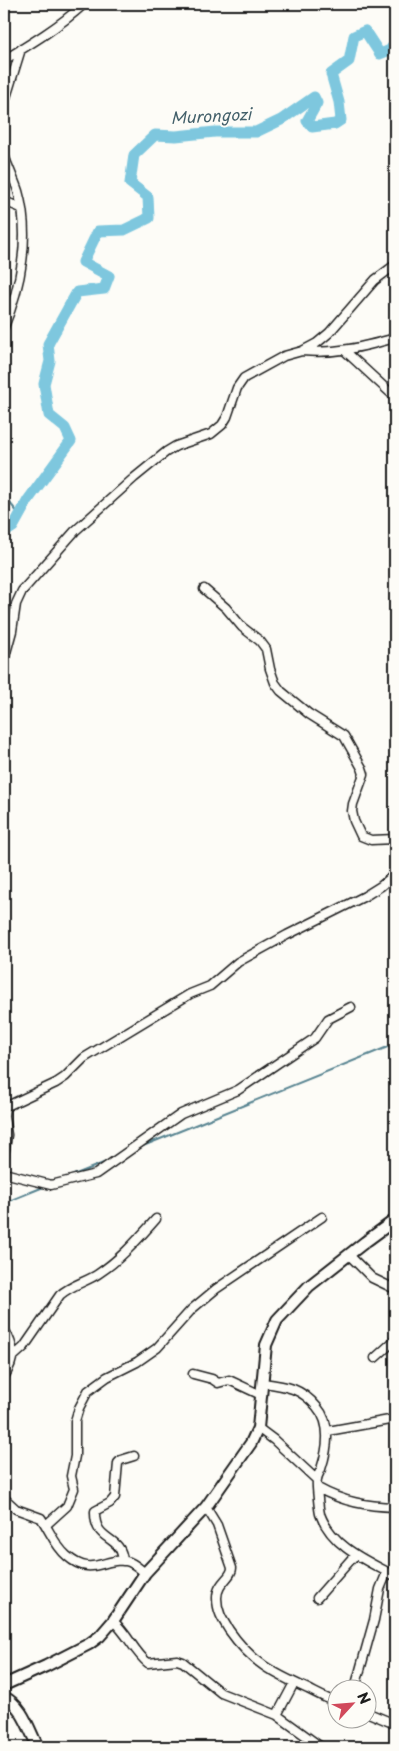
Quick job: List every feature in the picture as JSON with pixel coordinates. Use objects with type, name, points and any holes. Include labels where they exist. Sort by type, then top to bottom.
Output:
[{"type":"street","points":[[4,60],[70,16],[84,4]]},
{"type":"street","points":[[4,104],[21,49]]},
{"type":"street","points":[[4,155],[18,191],[23,227],[23,249],[18,286],[4,327]]},
{"type":"street","points":[[4,201],[21,208]]},
{"type":"street","points":[[4,660],[12,631],[16,604],[22,591],[75,531],[166,452],[176,446],[211,434],[222,425],[227,417],[237,388],[244,378],[284,356],[302,351],[317,343],[329,333],[375,280],[395,265]]},
{"type":"street","points":[[4,297],[12,303]]},
{"type":"street","points":[[302,351],[324,353],[395,338]]},
{"type":"street","points":[[344,350],[395,397]]},
{"type":"street","points":[[204,589],[226,608],[242,627],[260,641],[266,649],[270,669],[275,683],[281,691],[309,714],[344,736],[364,774],[352,811],[354,821],[361,836],[371,840],[395,839]]},
{"type":"street","points":[[4,1156],[7,1135],[4,1116],[5,1106],[56,1083],[65,1077],[84,1058],[190,994],[210,986],[238,962],[365,896],[382,886],[395,874]]},
{"type":"street","points":[[4,1173],[51,1185],[96,1174],[181,1114],[238,1090],[315,1038],[328,1019],[351,1007]]},
{"type":"street","points":[[46,1524],[67,1506],[74,1489],[71,1476],[75,1456],[75,1422],[79,1408],[88,1391],[107,1377],[137,1362],[157,1348],[192,1309],[216,1289],[322,1216]]},
{"type":"street","points":[[4,1377],[14,1356],[24,1347],[60,1295],[111,1265],[156,1219]]},
{"type":"street","points":[[4,1684],[46,1666],[89,1644],[100,1636],[113,1622],[145,1573],[206,1507],[244,1456],[258,1428],[266,1345],[277,1320],[309,1286],[395,1220]]},
{"type":"street","points":[[349,1254],[372,1278],[395,1289]]},
{"type":"street","points":[[4,1329],[12,1346],[14,1356]]},
{"type":"street","points":[[375,1358],[395,1340]]},
{"type":"street","points":[[193,1374],[212,1379],[218,1384],[229,1380],[261,1395]]},
{"type":"street","points":[[263,1383],[292,1388],[303,1394],[322,1412],[328,1431],[322,1465],[317,1480],[320,1512],[325,1523],[340,1542],[355,1555],[395,1576]]},
{"type":"street","points":[[328,1431],[395,1419]]},
{"type":"street","points":[[258,1428],[274,1440],[317,1480]]},
{"type":"street","points":[[123,1561],[122,1552],[116,1543],[101,1534],[97,1528],[95,1511],[110,1503],[116,1497],[118,1463],[121,1460],[134,1456]]},
{"type":"street","points":[[318,1488],[354,1503],[369,1506],[395,1507]]},
{"type":"street","points":[[4,1498],[16,1509],[37,1515],[46,1524],[55,1542],[65,1555],[74,1561],[90,1566],[123,1561],[130,1563],[145,1573]]},
{"type":"street","points":[[206,1507],[217,1525],[232,1571],[217,1591],[220,1616],[240,1644],[256,1660],[276,1675],[326,1697]]},
{"type":"street","points":[[317,1598],[355,1555]]},
{"type":"street","points":[[359,1678],[380,1589],[387,1572]]},
{"type":"street","points":[[113,1622],[123,1629],[138,1653],[148,1663],[177,1660],[182,1662],[221,1693],[277,1715],[321,1747]]},
{"type":"street","points":[[277,1715],[294,1683]]},
{"type":"street","points":[[4,1697],[10,1700],[23,1716],[38,1747]]},
{"type":"street","points":[[376,1716],[395,1724]]},
{"type":"waterway","name":"Murongozi","points":[[4,533],[13,527],[28,500],[71,441],[65,428],[49,415],[44,384],[50,361],[48,344],[77,292],[104,289],[109,276],[83,262],[98,231],[124,230],[149,218],[148,197],[130,183],[134,155],[155,135],[176,136],[215,132],[256,132],[281,120],[314,97],[317,103],[307,121],[312,127],[335,124],[341,120],[339,102],[331,74],[349,61],[354,36],[365,31],[380,54],[390,50],[395,43]]},
{"type":"waterway","points":[[4,496],[19,514]]},
{"type":"waterway","points":[[138,1148],[395,1044]]},
{"type":"waterway","points":[[66,1178],[111,1160]]},
{"type":"waterway","points":[[4,1203],[46,1186]]}]
